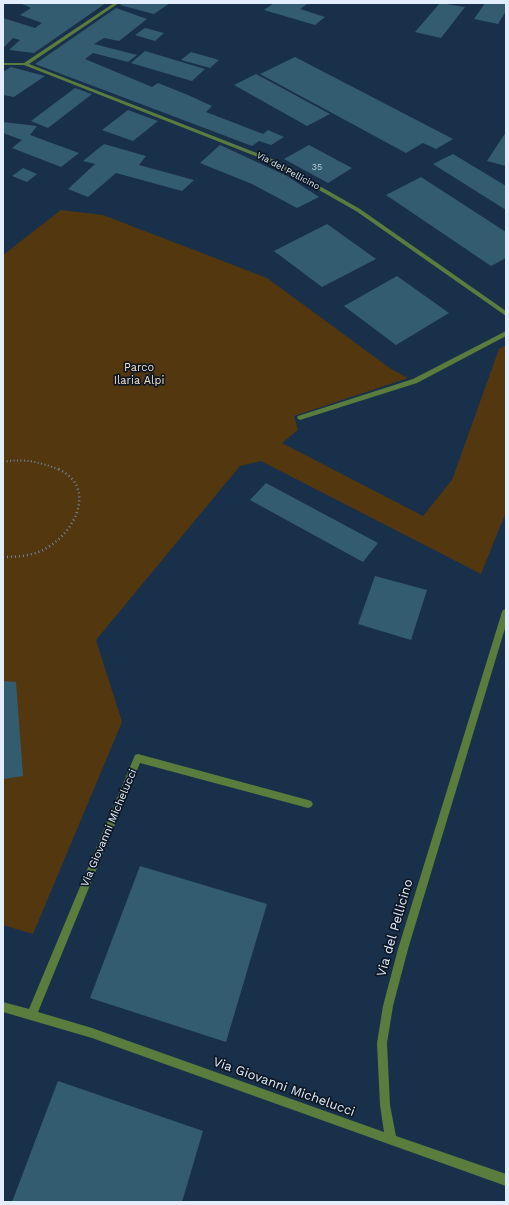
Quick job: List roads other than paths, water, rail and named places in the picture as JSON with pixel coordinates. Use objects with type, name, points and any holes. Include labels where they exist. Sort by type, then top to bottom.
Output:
[{"type":"street","points":[[3,64],[25,64],[117,3]]},
{"type":"street","name":"Via del Pellicino","points":[[25,64],[270,160],[358,210],[506,314]]},
{"type":"street","points":[[300,418],[415,380],[506,333]]},
{"type":"street","name":"Via del Pellicino","points":[[391,1140],[385,1105],[382,1043],[388,1006],[403,949],[506,612]]},
{"type":"street","name":"Via Giovanni Michelucci","points":[[31,1016],[138,758],[308,804]]},
{"type":"street","name":"Via Giovanni Michelucci","points":[[3,1007],[92,1033],[391,1140]]},
{"type":"street","points":[[391,1140],[506,1180]]},
{"type":"park label","name":"Parco Ilaria Alpi","points":[[139,374]]}]
